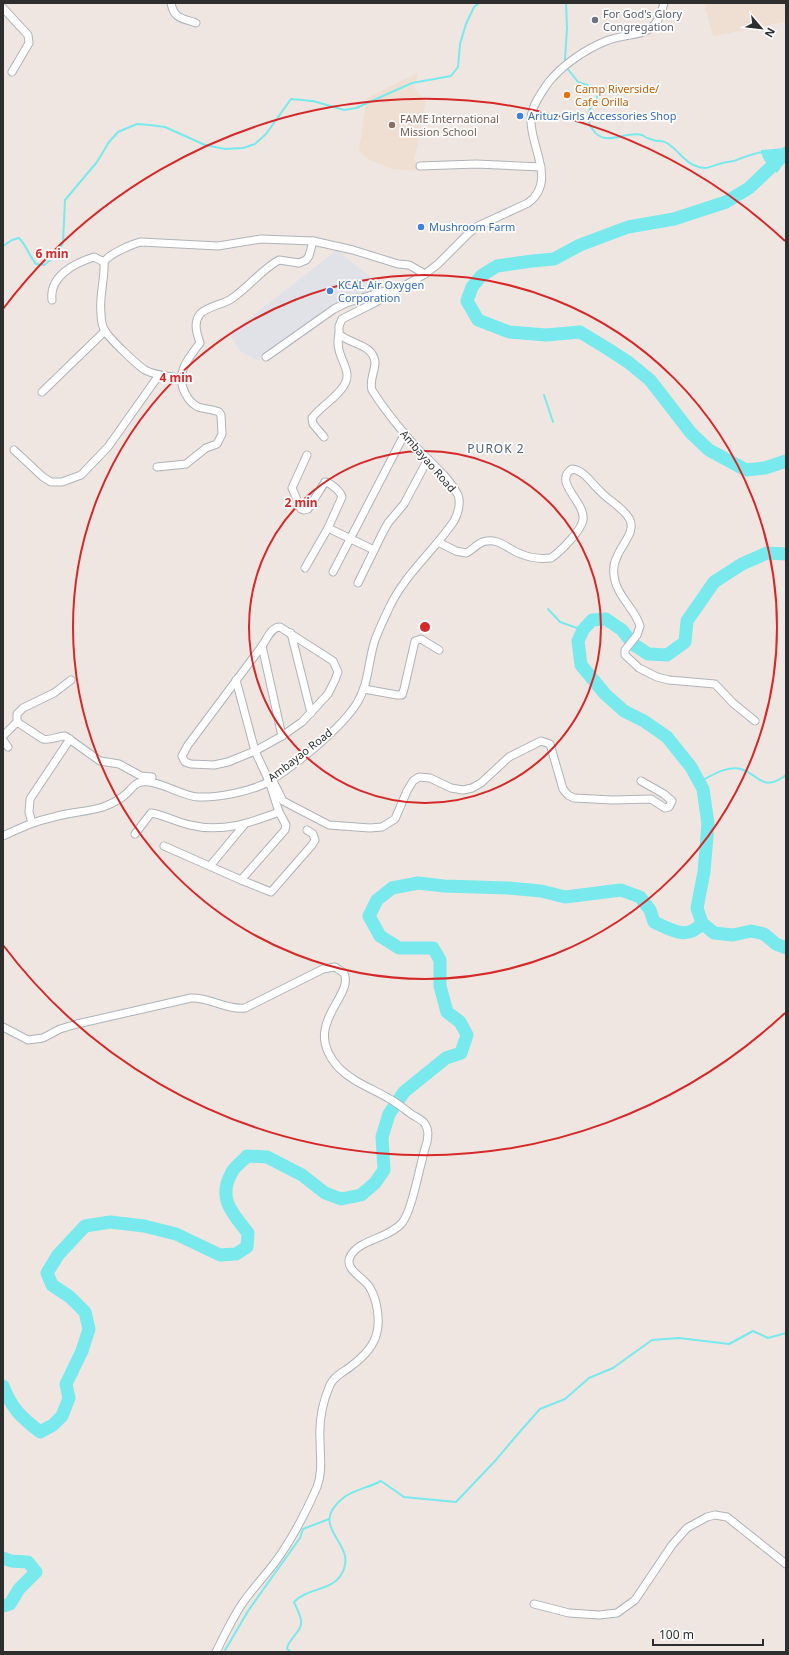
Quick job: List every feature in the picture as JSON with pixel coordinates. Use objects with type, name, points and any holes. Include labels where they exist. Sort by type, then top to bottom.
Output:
[{"type":"street","points":[[171,3],[172,11],[175,16],[196,23]]},
{"type":"street","points":[[324,437],[312,420],[314,415],[343,388],[348,378],[348,373],[339,355],[337,342],[339,326],[342,319],[425,274],[438,264],[478,226],[528,204],[534,199],[538,192],[541,178],[541,167],[532,130],[531,118],[534,108],[547,84],[560,69],[570,61],[607,40],[646,32],[660,17],[664,3]]},
{"type":"street","points":[[3,8],[28,35],[29,38],[29,43],[12,72]]},
{"type":"street","points":[[420,166],[476,164],[541,167]]},
{"type":"street","points":[[180,378],[159,375],[138,365],[105,331],[100,312],[105,274],[104,262],[107,258],[130,245],[141,242],[218,246],[261,239],[313,241],[346,248],[398,264],[409,265],[425,274]]},
{"type":"street","points":[[157,467],[186,464],[206,448],[217,444],[222,434],[221,415],[219,412],[199,407],[192,403],[182,387],[180,378],[182,369],[186,362],[200,343],[196,329],[197,320],[200,314],[206,309],[221,305],[231,299],[279,260],[299,262],[306,260],[309,256],[313,241]]},
{"type":"street","points":[[52,300],[51,293],[55,282],[67,269],[82,260],[94,257],[104,262]]},
{"type":"street","points":[[266,357],[334,309],[346,303],[388,290],[394,292]]},
{"type":"street","points":[[42,392],[105,331]]},
{"type":"street","name":"Ambayao Road","points":[[3,836],[32,823],[55,816],[79,813],[105,807],[125,795],[138,783],[148,782],[158,784],[180,794],[198,797],[230,794],[250,789],[270,780],[328,736],[351,711],[364,689],[375,640],[399,588],[412,570],[438,542],[455,520],[460,504],[459,497],[452,486],[405,433],[372,390],[370,384],[375,366],[373,355],[364,347],[344,340],[339,334]]},
{"type":"street","points":[[14,450],[43,477],[51,482],[62,482],[81,475],[108,447],[159,375]]},
{"type":"street","points":[[333,572],[405,433]]},
{"type":"street","points":[[305,568],[342,500],[341,494],[328,482],[325,482],[308,509],[301,509],[292,488],[307,454]]},
{"type":"street","points":[[358,583],[388,523],[404,504],[428,459]]},
{"type":"street","points":[[438,542],[456,551],[466,553],[485,541],[495,541],[530,558],[551,558],[580,528],[583,520],[583,514],[579,503],[567,486],[565,476],[572,469],[581,471],[603,494],[630,518],[630,531],[616,557],[614,572],[618,591],[639,620],[640,626],[637,635],[625,650],[625,654],[639,668],[657,677],[669,680],[715,684],[733,703],[755,721]]},
{"type":"street","points":[[328,528],[374,550]]},
{"type":"street","points":[[275,628],[283,628],[291,634],[333,661],[338,672],[328,694],[311,713],[282,736],[255,751],[228,762],[214,765],[191,764],[183,759],[183,753],[188,745],[275,628]]},
{"type":"street","points":[[291,634],[311,713]]},
{"type":"street","points":[[364,689],[402,695],[415,641],[421,639],[439,650]]},
{"type":"street","points":[[262,646],[282,736]]},
{"type":"street","points":[[3,736],[17,722],[18,714],[23,708],[54,693],[71,680]]},
{"type":"street","points":[[236,680],[255,751],[283,801],[288,805],[301,810],[329,825],[370,828],[382,827],[394,819],[413,781],[419,777],[430,778],[451,788],[463,790],[472,788],[481,783],[509,757],[541,740],[550,744],[563,789],[568,795],[574,798],[612,800],[647,799],[656,801],[665,808],[671,806],[672,801],[668,797],[642,782]]},
{"type":"street","points":[[17,722],[43,739],[46,740],[60,736],[70,738],[100,761],[119,764],[137,774],[152,777]]},
{"type":"street","points":[[32,823],[29,812],[30,799],[70,738]]},
{"type":"street","points":[[3,740],[8,747]]},
{"type":"street","points":[[241,880],[285,830],[286,825],[280,812],[270,780]]},
{"type":"street","points":[[135,834],[151,813],[191,826],[227,827],[244,825],[280,812]]},
{"type":"street","points":[[210,866],[244,825]]},
{"type":"street","points":[[164,846],[271,892],[315,840],[313,834],[307,830]]},
{"type":"street","points":[[3,1027],[28,1040],[43,1038],[60,1029],[76,1024],[191,998],[206,999],[230,1008],[245,1008],[322,969],[335,967],[344,973],[346,981],[326,1023],[324,1034],[327,1050],[339,1068],[361,1085],[388,1097],[425,1124],[428,1133],[407,1213],[401,1224],[393,1232],[371,1242],[360,1245],[354,1250],[349,1259],[349,1264],[352,1270],[365,1281],[373,1295],[378,1320],[375,1338],[371,1346],[358,1360],[336,1376],[330,1384],[320,1421],[321,1469],[316,1488],[293,1536],[242,1604],[216,1652]]},
{"type":"street","points":[[534,1604],[569,1613],[599,1615],[617,1613],[634,1600],[672,1545],[687,1528],[707,1517],[715,1515],[727,1517],[786,1564]]},
{"type":"shaded area","points":[[704,3],[786,3],[786,22],[713,36]]},
{"type":"shaded area","name":"FAME International Mission School","points":[[418,73],[414,88],[426,101],[414,162],[421,162],[419,171],[392,169],[366,158],[359,150],[367,98]]},
{"type":"shaded area","points":[[337,250],[388,291],[339,304],[257,360],[241,352],[229,334]]},
{"type":"water","points":[[786,148],[786,160],[777,173],[764,160],[761,150]]},
{"type":"waterway","points":[[3,246],[12,240],[19,238],[36,264],[44,265],[57,255],[63,243],[65,200],[97,162],[109,142],[118,132],[137,124],[165,127],[205,145],[225,149],[243,148],[255,144],[266,134],[291,99],[313,101],[344,110],[356,108],[412,83],[451,76],[458,67],[460,44],[466,24],[474,7],[479,3]]},
{"type":"waterway","points":[[566,3],[566,63]]},
{"type":"waterway","points":[[567,68],[578,82],[599,89],[598,95],[588,117],[589,123],[593,130],[604,138],[636,134],[642,135],[652,140],[667,143],[688,162],[698,167],[705,168],[734,161],[752,154],[764,152]]},
{"type":"waterway","points":[[786,153],[749,188],[726,202],[674,219],[628,227],[580,245],[554,259],[497,266],[481,276],[472,287],[467,301],[478,320],[509,332],[546,335],[580,332],[628,362],[650,380],[691,433],[709,450],[746,470],[765,468],[786,461]]},
{"type":"waterway","points":[[544,395],[553,422]]},
{"type":"waterway","points":[[786,554],[767,553],[742,564],[714,582],[687,621],[685,642],[667,655],[648,654],[633,644],[622,630],[606,619],[592,620],[583,630],[578,641],[581,665],[605,694],[624,711],[644,721],[667,737],[691,767],[703,789],[708,824],[704,872],[697,908],[702,923],[714,933],[733,935],[751,931],[764,934],[776,944],[786,948]]},
{"type":"waterway","points":[[548,609],[560,622],[583,630]]},
{"type":"waterway","points":[[699,782],[730,768],[741,769],[766,783],[778,780],[786,775]]},
{"type":"waterway","points":[[3,1386],[10,1401],[18,1412],[27,1422],[40,1432],[53,1425],[62,1416],[69,1398],[66,1384],[82,1351],[89,1329],[85,1312],[70,1297],[52,1285],[47,1273],[58,1255],[85,1226],[110,1222],[144,1226],[176,1234],[220,1255],[236,1254],[247,1247],[248,1233],[228,1205],[226,1190],[233,1170],[247,1156],[267,1157],[302,1175],[325,1193],[341,1199],[361,1195],[375,1183],[384,1170],[382,1137],[389,1114],[404,1092],[446,1058],[461,1053],[467,1035],[460,1022],[447,1012],[440,986],[440,960],[433,948],[399,948],[380,936],[369,916],[377,900],[392,888],[418,883],[444,886],[508,888],[541,891],[565,897],[621,890],[640,897],[650,910],[654,922],[673,931],[685,933],[691,932],[702,923]]},
{"type":"waterway","points":[[291,1652],[287,1649],[288,1645],[298,1632],[301,1624],[300,1615],[294,1602],[299,1597],[325,1587],[337,1580],[341,1575],[345,1564],[344,1554],[331,1528],[329,1519],[333,1509],[343,1498],[381,1481],[404,1497],[456,1502],[495,1461],[540,1409],[565,1399],[589,1378],[613,1368],[652,1340],[679,1338],[729,1344],[753,1331],[768,1338],[786,1333]]},
{"type":"waterway","points":[[224,1652],[248,1611],[300,1538],[303,1529],[329,1519]]},
{"type":"waterway","points":[[3,1558],[11,1561],[28,1562],[36,1572],[19,1589],[10,1604],[3,1606]]},
{"type":"place","name":"For God's Glory Congregation","points":[[595,20]]},
{"type":"place","name":"Camp Riverside/ Cafe Orilla","points":[[567,95]]},
{"type":"place","name":"Arituz Girls Accessories Shop","points":[[520,116]]},
{"type":"place","name":"FAME International Mission School","points":[[392,125]]},
{"type":"place","name":"Mushroom Farm","points":[[421,227]]},
{"type":"place","name":"KCAL Air Oxygen Corporation","points":[[330,291]]},
{"type":"district","name":"PUROK 2","points":[[496,449]]}]
